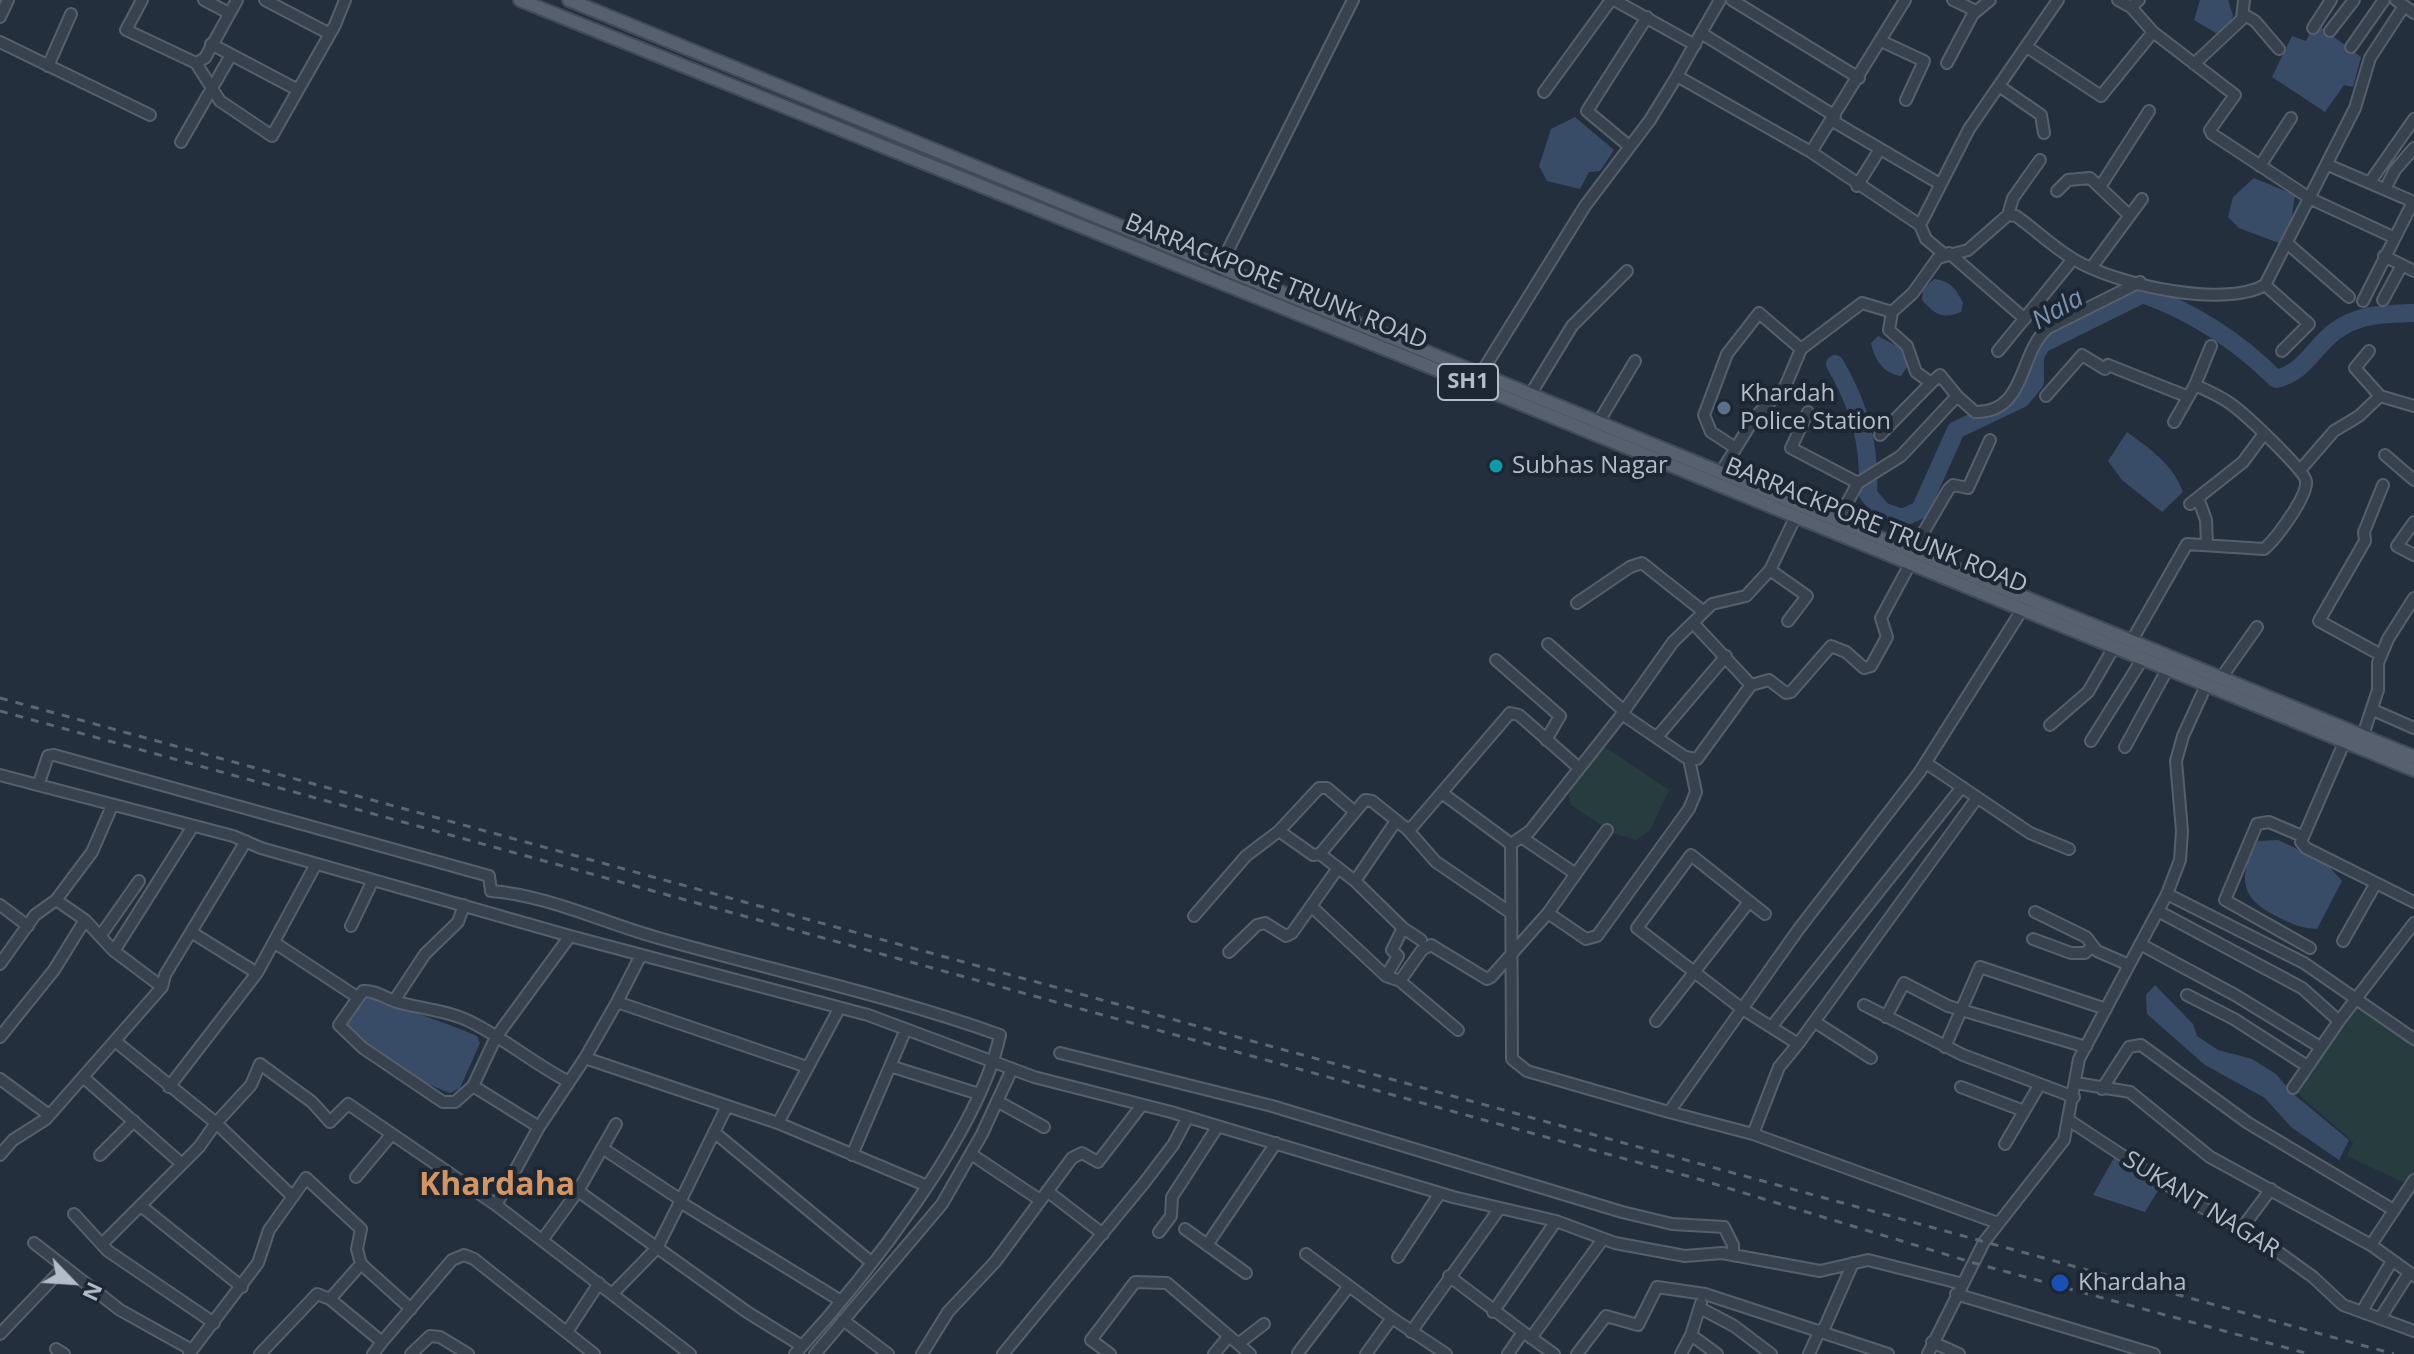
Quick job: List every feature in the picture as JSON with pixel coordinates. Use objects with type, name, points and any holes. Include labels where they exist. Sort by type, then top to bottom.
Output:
[{"type":"main road","name":"BARRACKPORE TRUNK ROAD","points":[[520,0],[1213,281],[1718,478],[1837,521],[1911,558]]},
{"type":"main road","name":"BARRACKPORE TRUNK ROAD","points":[[569,0],[1598,423],[1796,516],[1911,558],[2025,605],[2114,647],[2168,668],[2213,678],[2414,757]]},
{"type":"main road","name":"BARRACKPORE TRUNK ROAD","points":[[2025,605],[2131,642],[2213,678],[2344,743],[2414,770]]},
{"type":"street","points":[[0,17],[8,0]]},
{"type":"street","points":[[142,0],[126,30],[196,63],[220,101],[272,136],[330,34],[345,0]]},
{"type":"street","points":[[204,0],[229,13]]},
{"type":"street","points":[[196,63],[205,58],[237,0]]},
{"type":"street","points":[[265,0],[330,34]]},
{"type":"street","points":[[1213,281],[1353,0]]},
{"type":"street","points":[[1544,92],[1612,0],[1695,45]]},
{"type":"street","points":[[1480,375],[1585,206],[1650,120],[1720,0]]},
{"type":"street","points":[[1732,0],[1859,78]]},
{"type":"street","points":[[1811,152],[1905,0]]},
{"type":"street","points":[[1953,0],[1976,11]]},
{"type":"street","points":[[1947,63],[1976,11],[1990,0]]},
{"type":"street","points":[[1920,225],[1969,129],[2058,0]]},
{"type":"street","points":[[2118,0],[2135,4],[2153,32],[2235,95],[2211,133],[2311,199],[2393,237]]},
{"type":"street","points":[[2313,28],[2331,0]]},
{"type":"street","points":[[2330,31],[2354,0]]},
{"type":"street","points":[[2351,47],[2384,0]]},
{"type":"street","points":[[2008,215],[2016,216],[2073,259],[2091,268],[2206,297],[2255,291],[2265,285],[2311,199],[2359,100],[2370,58],[2400,3],[2414,13]]},
{"type":"street","points":[[2194,64],[2242,4],[2279,49]]},
{"type":"street","points":[[48,66],[71,14]]},
{"type":"street","points":[[1629,146],[1587,111],[1647,17]]},
{"type":"street","points":[[2027,47],[2099,96],[2153,32]]},
{"type":"street","points":[[1701,33],[1880,149],[1940,184]]},
{"type":"street","points":[[1881,41],[1924,61],[1906,100]]},
{"type":"street","points":[[0,42],[150,115]]},
{"type":"street","points":[[211,44],[298,90]]},
{"type":"street","points":[[181,142],[231,55]]},
{"type":"street","points":[[1677,76],[1811,152],[1857,186],[1920,225],[1926,239],[2025,319]]},
{"type":"street","points":[[1999,86],[2042,117],[2044,133]]},
{"type":"street","points":[[2100,187],[2149,111]]},
{"type":"street","points":[[2260,166],[2291,118]]},
{"type":"street","points":[[2370,182],[2414,119]]},
{"type":"street","points":[[2385,189],[2395,170],[2414,148]]},
{"type":"street","points":[[1857,186],[1880,149]]},
{"type":"street","points":[[1931,383],[1916,372],[1907,346],[1889,330],[1892,312],[1913,293],[1938,258],[1968,250],[2008,215],[2013,198],[2040,160]]},
{"type":"street","points":[[2328,165],[2414,202],[2393,237],[2363,301]]},
{"type":"street","points":[[2057,191],[2068,180],[2086,178],[2129,215]]},
{"type":"street","points":[[2091,268],[2142,199]]},
{"type":"street","points":[[2288,244],[2349,297]]},
{"type":"street","points":[[2384,256],[2414,271]]},
{"type":"street","points":[[1998,351],[2073,259]]},
{"type":"street","points":[[2383,300],[2402,265]]},
{"type":"street","points":[[1530,395],[1572,326],[1627,271]]},
{"type":"street","points":[[1880,435],[1940,375],[1975,412],[2004,404],[2015,394],[2036,337],[2140,282]]},
{"type":"street","points":[[2265,285],[2309,324],[2282,351]]},
{"type":"street","points":[[1718,478],[1755,417],[1785,387],[1801,349],[1862,303],[1892,312]]},
{"type":"street","points":[[1734,447],[1711,432],[1704,415],[1727,354],[1759,313],[1801,349]]},
{"type":"street","points":[[2174,422],[2195,385],[2211,346]]},
{"type":"street","points":[[2369,351],[2355,368],[2380,396],[2414,406]]},
{"type":"street","points":[[2046,396],[2082,355],[2105,369],[2108,365],[2186,396]]},
{"type":"street","points":[[1598,423],[1635,361]]},
{"type":"street","points":[[2131,642],[2187,544],[2264,549],[2274,540],[2306,489],[2306,479],[2301,469],[2231,403],[2195,385]]},
{"type":"street","points":[[1837,521],[1863,480],[1901,456],[1957,396]]},
{"type":"street","points":[[2301,469],[2334,431],[2359,416],[2380,396]]},
{"type":"street","points":[[1808,412],[1791,448],[1863,480]]},
{"type":"street","points":[[2207,544],[2206,520],[2194,501],[2243,462],[2263,435]]},
{"type":"street","points":[[1548,644],[1623,712],[1689,759],[1697,759],[1751,685],[1769,680],[1786,693],[1791,692],[1831,646],[1869,668],[1887,637],[1881,618],[1911,558],[1948,490],[1953,485],[1968,488],[1990,440]]},
{"type":"street","points":[[2385,455],[2414,480]]},
{"type":"street","points":[[2381,655],[2319,621],[2365,541],[2364,532],[2383,485]]},
{"type":"street","points":[[1511,844],[1530,831],[1673,642],[1712,604],[1746,596],[1770,570],[1796,516]]},
{"type":"street","points":[[2414,522],[2397,546],[2414,555]]},
{"type":"street","points":[[1577,603],[1630,567],[1642,563],[1704,612]]},
{"type":"street","points":[[1770,570],[1807,596],[1788,621]]},
{"type":"street","points":[[2363,735],[2373,710],[2381,655],[2414,598]]},
{"type":"street","points":[[1669,1112],[1741,1008],[1926,763],[2025,605]]},
{"type":"street","points":[[1693,623],[1751,685]]},
{"type":"street","points":[[1928,1354],[1956,1294],[1998,1223],[2064,1140],[2070,1121],[2079,1059],[2167,894],[2180,860],[2182,831],[2176,761],[2183,736],[2213,678],[2257,627]]},
{"type":"street","points":[[2050,725],[2088,692],[2114,647]]},
{"type":"street","points":[[1657,737],[1726,656]]},
{"type":"street","points":[[2091,741],[2143,658]]},
{"type":"street","points":[[1496,660],[1560,716],[1546,740]]},
{"type":"street","points":[[2125,747],[2168,668]]},
{"type":"street","points":[[2373,710],[2414,728]]},
{"type":"street","points":[[1407,829],[1510,713],[1519,715],[1579,768]]},
{"type":"street","points":[[2344,743],[2301,842],[2306,848],[2414,902]]},
{"type":"street","points":[[39,783],[48,756],[54,755],[489,876],[491,891],[516,893],[602,922],[942,1014],[1000,1035],[994,1063],[954,1143],[871,1262],[798,1350],[578,1191]]},
{"type":"street","points":[[1548,913],[1586,939],[1597,936],[1689,809],[1696,792],[1689,774],[1689,759]]},
{"type":"street","points":[[1926,763],[2030,833],[2069,849]]},
{"type":"street","points":[[0,775],[39,783],[570,936],[839,1009],[906,1029],[1012,1069],[1188,1117],[1440,1193],[1556,1221],[1603,1239],[1685,1256],[1704,1253],[1733,1255],[1820,1271],[1868,1260],[1963,1284]]},
{"type":"street","points":[[1194,916],[1246,856],[1279,831],[1324,787],[1355,812]]},
{"type":"street","points":[[1772,1026],[1962,787]]},
{"type":"street","points":[[1442,793],[1511,844]]},
{"type":"street","points":[[1753,1134],[1779,1067],[1977,798]]},
{"type":"street","points":[[1279,831],[1313,855],[1320,854],[1365,800],[1372,801],[1407,829],[1436,862],[1511,913]]},
{"type":"street","points":[[0,964],[35,915],[56,900],[92,852],[112,806]]},
{"type":"street","points":[[1355,881],[1396,821]]},
{"type":"street","points":[[2302,836],[2269,822],[2257,824],[2225,900],[2310,948]]},
{"type":"street","points":[[114,951],[193,826]]},
{"type":"street","points":[[1400,981],[1427,945],[1437,947],[1487,979],[1548,913],[1607,830]]},
{"type":"street","points":[[1521,837],[1576,874]]},
{"type":"street","points":[[0,1155],[13,1140],[49,1115],[162,987],[246,841]]},
{"type":"street","points":[[1511,844],[1511,1054],[1516,1064],[1527,1071],[1753,1134],[1998,1223]]},
{"type":"street","points":[[1320,854],[1355,881],[1403,928],[1421,940]]},
{"type":"street","points":[[1765,914],[1691,855],[1637,928],[1741,1008],[1798,1044]]},
{"type":"street","points":[[169,1087],[257,973],[316,864]]},
{"type":"street","points":[[1229,952],[1257,925],[1265,923],[1286,936],[1292,933],[1338,868]]},
{"type":"street","points":[[351,926],[373,880]]},
{"type":"street","points":[[101,935],[139,881]]},
{"type":"street","points":[[2343,941],[2376,883]]},
{"type":"street","points":[[2167,894],[2304,963],[2414,1039]]},
{"type":"street","points":[[56,900],[85,920],[114,951],[162,987]]},
{"type":"street","points":[[1656,1021],[1749,902]]},
{"type":"street","points":[[0,905],[28,926]]},
{"type":"street","points":[[394,1001],[425,954],[458,922],[464,905]]},
{"type":"street","points":[[1312,907],[1386,976],[1400,981],[1458,1030]]},
{"type":"street","points":[[2158,911],[2302,988],[2339,1021]]},
{"type":"street","points":[[2035,912],[2082,935],[2092,947],[2129,965]]},
{"type":"street","points":[[0,1037],[54,970],[85,920]]},
{"type":"street","points":[[2293,1088],[2339,1021],[2414,923]]},
{"type":"street","points":[[1386,976],[1398,956],[1392,950],[1403,928]]},
{"type":"street","points":[[191,932],[257,973]]},
{"type":"street","points":[[569,1082],[496,1037],[451,1014],[394,1001],[366,990],[357,997],[339,1025],[363,1048],[443,1102],[455,1102],[473,1086],[496,1037],[570,936]]},
{"type":"street","points":[[2033,939],[2071,953],[2085,953],[2092,947]]},
{"type":"street","points":[[275,943],[357,997]]},
{"type":"street","points":[[2140,944],[2235,995],[2320,1047]]},
{"type":"street","points":[[496,1205],[539,1127],[585,1058],[641,955]]},
{"type":"street","points":[[1945,1047],[1959,1009],[1980,967],[2106,1009]]},
{"type":"street","points":[[1886,1017],[1904,983],[1959,1009],[2086,1047]]},
{"type":"street","points":[[2187,995],[2234,1019],[2307,1066]]},
{"type":"street","points":[[617,1002],[807,1067]]},
{"type":"street","points":[[1864,1005],[1945,1047],[2074,1097]]},
{"type":"street","points":[[778,1123],[839,1009]]},
{"type":"street","points":[[1815,1022],[1871,1058]]},
{"type":"street","points":[[852,1155],[906,1029]]},
{"type":"street","points":[[115,1041],[216,1123],[292,1196]]},
{"type":"street","points":[[2102,1089],[2129,1047],[2141,1045],[2248,1123],[2392,1209]]},
{"type":"street","points":[[1060,1053],[1272,1106],[1622,1212],[1672,1224],[1724,1227],[1733,1245],[1733,1255]]},
{"type":"street","points":[[585,1058],[778,1123],[925,1185]]},
{"type":"street","points":[[102,1244],[182,1164],[251,1085],[260,1064],[312,1102],[330,1122],[348,1104],[543,1239],[690,1354]]},
{"type":"street","points":[[890,1066],[979,1094]]},
{"type":"street","points":[[815,1354],[942,1204],[971,1154],[1012,1069]]},
{"type":"street","points":[[83,1077],[182,1164]]},
{"type":"street","points":[[0,1079],[49,1115]]},
{"type":"street","points":[[2076,1083],[2130,1092],[2210,1157],[2371,1245],[2411,1274],[2381,1317]]},
{"type":"street","points":[[2005,1144],[2040,1084]]},
{"type":"street","points":[[473,1086],[539,1127]]},
{"type":"street","points":[[1961,1087],[2024,1111]]},
{"type":"street","points":[[997,1101],[1044,1127]]},
{"type":"street","points":[[922,1354],[948,1312],[995,1262],[1076,1154],[1098,1162],[1142,1105]]},
{"type":"street","points":[[613,1293],[657,1248],[727,1106]]},
{"type":"street","points":[[1003,1354],[1173,1145],[1188,1117]]},
{"type":"street","points":[[100,1155],[134,1121]]},
{"type":"street","name":"SUKANT NAGAR","points":[[2070,1121],[2168,1186],[2242,1228],[2330,1292],[2343,1305],[2414,1331]]},
{"type":"street","points":[[543,1239],[578,1191],[616,1124]]},
{"type":"street","points":[[1159,1232],[1171,1216],[1169,1203],[1172,1197],[1218,1126]]},
{"type":"street","points":[[714,1132],[871,1262]]},
{"type":"street","points":[[356,1177],[392,1134]]},
{"type":"street","points":[[1207,1245],[1276,1143]]},
{"type":"street","points":[[602,1148],[841,1301]]},
{"type":"street","points":[[971,1154],[1103,1234]]},
{"type":"street","points":[[34,1243],[120,1310],[190,1352],[242,1287],[263,1252],[269,1230],[306,1178],[361,1229],[357,1249],[361,1264],[411,1309]]},
{"type":"street","points":[[2371,1245],[2414,1180]]},
{"type":"street","points":[[2242,1228],[2271,1189]]},
{"type":"street","points":[[1398,1257],[1440,1193]]},
{"type":"street","points":[[2402,1199],[2414,1206]]},
{"type":"street","points":[[141,1206],[242,1287]]},
{"type":"street","points":[[1411,1332],[1500,1208]]},
{"type":"street","points":[[74,1214],[102,1244],[214,1323]]},
{"type":"street","points":[[1493,1312],[1556,1221]]},
{"type":"street","points":[[1185,1229],[1246,1273]]},
{"type":"street","points":[[1508,1354],[1527,1335],[1603,1239]]},
{"type":"street","points":[[1306,1254],[1411,1332],[1446,1354]]},
{"type":"street","points":[[373,1354],[452,1260],[459,1255],[468,1255],[594,1354]]},
{"type":"street","points":[[2362,1311],[2392,1261]]},
{"type":"street","points":[[1809,1354],[1853,1263]]},
{"type":"street","points":[[330,1299],[361,1264]]},
{"type":"street","points":[[0,1334],[64,1267]]},
{"type":"street","points":[[1449,1276],[1493,1312],[1554,1354]]},
{"type":"street","points":[[1110,1354],[1091,1340],[1135,1282],[1167,1283],[1250,1354]]},
{"type":"street","points":[[567,1332],[599,1283]]},
{"type":"street","points":[[1298,1353],[1349,1286]]},
{"type":"street","points":[[1577,1354],[1606,1316],[1638,1325],[1657,1287],[1705,1294],[1821,1331],[1859,1349],[1888,1354]]},
{"type":"street","points":[[260,1354],[312,1295],[322,1294],[382,1342]]},
{"type":"street","points":[[1681,1354],[1705,1294]]},
{"type":"street","points":[[1956,1294],[2154,1354]]},
{"type":"street","points":[[1700,1308],[1734,1326],[1771,1354]]},
{"type":"street","points":[[1366,1354],[1392,1318]]},
{"type":"street","points":[[843,1320],[888,1354]]},
{"type":"street","points":[[1238,1344],[1264,1324]]},
{"type":"street","points":[[1691,1335],[1717,1354]]},
{"type":"street","points":[[411,1354],[430,1336],[440,1337],[468,1354]]},
{"type":"street","points":[[1214,1354],[1229,1336]]},
{"type":"street","points":[[1932,1342],[1959,1354]]},
{"type":"green space","points":[[1599,743],[1669,790],[1650,830],[1636,840],[1613,833],[1571,805],[1569,794]]},
{"type":"green space","points":[[2356,1003],[2414,1043],[2414,1174],[2407,1184],[2347,1156],[2353,1142],[2294,1090]]},
{"type":"water","points":[[2200,0],[2228,0],[2233,16],[2227,28],[2216,33],[2194,20]]},
{"type":"water","points":[[2315,23],[2361,57],[2353,87],[2344,85],[2325,112],[2272,77],[2292,36],[2306,41]]},
{"type":"water","points":[[1575,117],[1614,150],[1600,171],[1589,172],[1580,189],[1547,181],[1539,166],[1551,129]]},
{"type":"water","points":[[2254,178],[2295,195],[2291,222],[2279,243],[2239,228],[2228,217],[2233,197]]},
{"type":"water","points":[[1934,279],[1944,281],[1955,289],[1963,303],[1961,312],[1939,314],[1922,300],[1923,289]]},
{"type":"water","points":[[1878,336],[1908,352],[1907,367],[1901,376],[1885,369],[1877,360],[1871,343]]},
{"type":"water","points":[[2127,432],[2160,458],[2179,482],[2183,492],[2162,512],[2122,480],[2108,461]]},
{"type":"water","points":[[2278,840],[2325,862],[2342,881],[2317,929],[2296,925],[2276,916],[2264,909],[2249,893],[2245,875],[2258,841]]},
{"type":"water","points":[[2155,985],[2193,1024],[2197,1036],[2218,1050],[2252,1059],[2276,1074],[2291,1092],[2349,1140],[2339,1160],[2291,1127],[2265,1098],[2205,1065],[2147,1014],[2146,995]]},
{"type":"water","points":[[369,993],[477,1036],[480,1043],[460,1088],[450,1093],[408,1073],[368,1047],[344,1026],[351,1006]]},
{"type":"water","points":[[2114,1158],[2160,1187],[2145,1212],[2093,1195]]},
{"type":"waterway","name":"Nala","points":[[1835,364],[1862,426],[1868,494],[1882,511],[1902,518],[1920,510],[1956,430],[2021,399],[2035,382],[2035,356],[2042,344],[2143,294],[2214,329],[2276,379],[2301,366],[2327,338],[2353,321],[2372,316],[2414,313]]},
{"type":"railway","points":[[0,698],[2394,1354]]},
{"type":"railway","points":[[0,711],[1698,1179],[1974,1263],[2309,1354]]},
{"type":"place","name":"Khardah Police Station","points":[[1724,408]]},
{"type":"place","name":"Subhas Nagar","points":[[1496,466]]},
{"type":"place","name":"Khardaha","points":[[2060,1283]]},
{"type":"district","name":"Khardaha","points":[[497,1186]]}]
